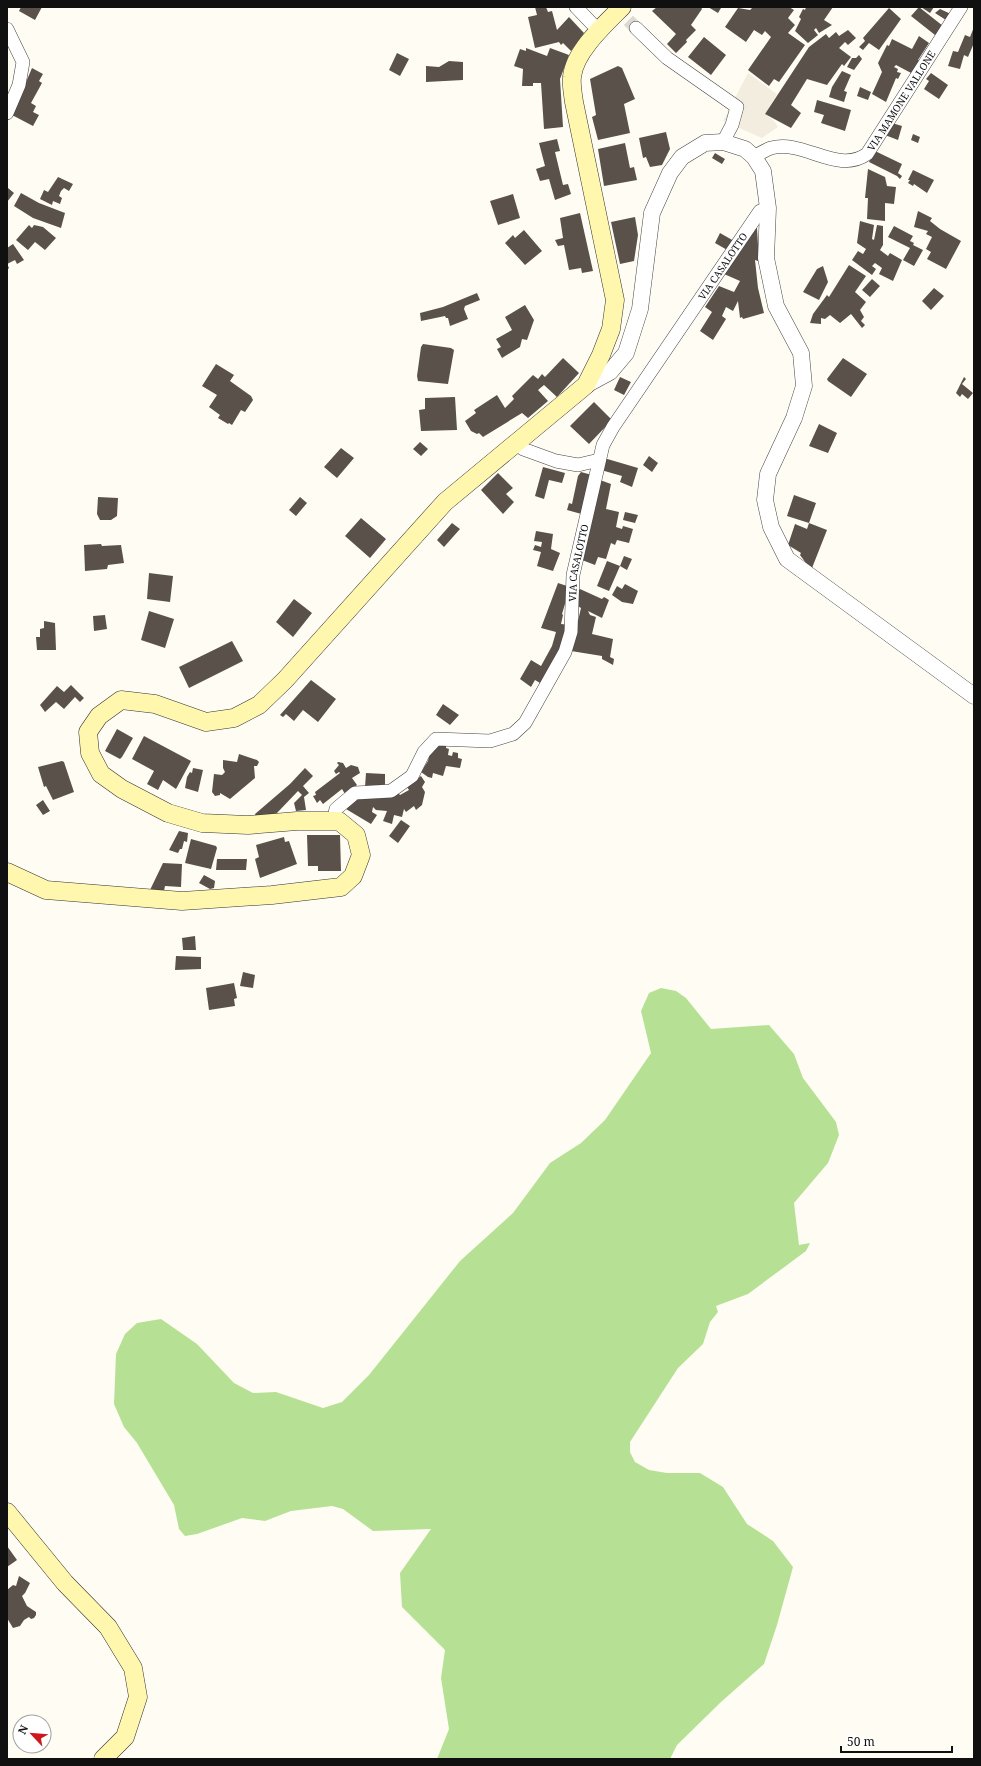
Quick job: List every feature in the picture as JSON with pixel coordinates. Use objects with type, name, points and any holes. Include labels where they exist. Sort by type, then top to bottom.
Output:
[{"type":"main road","points":[[7,872],[46,890],[182,901],[272,895],[341,887],[353,876],[361,855],[356,835],[339,821],[297,821],[248,826],[202,823],[168,813],[122,789],[101,774],[90,753],[88,732],[99,716],[121,700],[155,704],[206,722],[234,718],[259,706],[296,669],[445,502],[586,385],[601,355],[611,329],[615,300],[574,102],[572,77],[577,61],[599,31],[622,7]]},
{"type":"main road","points":[[7,1512],[65,1582],[108,1627],[133,1668],[138,1697],[125,1737],[103,1759]]},
{"type":"street","points":[[576,7],[599,31]]},
{"type":"street","name":"VIA MAMONE VALLONE","points":[[754,157],[770,148],[785,146],[799,148],[834,159],[851,162],[860,159],[867,154],[961,7]]},
{"type":"street","points":[[636,28],[667,58],[737,107],[732,125],[723,142]]},
{"type":"street","points":[[7,29],[23,62],[19,85],[7,113]]},
{"type":"street","points":[[586,385],[610,372],[626,353],[640,309],[652,213],[670,173],[682,157],[705,143],[723,142],[745,149],[754,157],[762,171],[768,208],[766,258],[776,306],[802,353],[804,386],[794,418],[768,474],[765,500],[771,527],[787,559],[974,696]]},
{"type":"street","name":"VIA CASALOTTO","points":[[333,821],[336,809],[355,793],[391,791],[412,776],[424,752],[436,739],[490,741],[513,734],[525,722],[565,652],[571,632],[573,575],[603,445],[613,427],[760,211],[768,208]]},
{"type":"street","points":[[517,442],[523,449],[556,461],[578,465],[599,460]]},
{"type":"green space","points":[[661,988],[676,991],[686,998],[711,1029],[769,1025],[794,1054],[803,1078],[836,1122],[839,1135],[828,1163],[794,1203],[799,1245],[810,1243],[806,1251],[748,1294],[716,1306],[718,1312],[710,1322],[703,1344],[678,1368],[630,1442],[630,1452],[635,1462],[649,1470],[667,1473],[700,1473],[723,1487],[747,1524],[773,1541],[793,1567],[777,1625],[764,1664],[721,1702],[677,1745],[670,1759],[437,1759],[449,1729],[441,1678],[445,1650],[402,1607],[400,1573],[431,1529],[373,1531],[343,1509],[332,1506],[291,1511],[265,1521],[242,1518],[197,1534],[185,1536],[179,1529],[174,1505],[137,1443],[124,1427],[114,1404],[116,1354],[125,1334],[137,1323],[161,1319],[197,1344],[234,1383],[253,1393],[276,1392],[323,1408],[342,1402],[369,1375],[460,1261],[513,1213],[550,1163],[581,1143],[605,1120],[651,1053],[641,1011],[649,993]]},
{"type":"shaded area","points":[[748,73],[777,94],[765,114],[774,121],[778,127],[762,138],[723,121]]},
{"type":"building","points":[[21,7],[42,7],[35,20],[19,11]]},
{"type":"building","points":[[535,7],[546,7],[548,12],[552,11],[557,30],[569,17],[584,33],[571,51],[563,43],[561,45],[559,42],[535,48],[528,17],[537,15]]},
{"type":"building","points":[[657,7],[701,7],[702,9],[691,25],[696,30],[676,53],[667,44],[676,34],[652,11]]},
{"type":"building","points":[[708,7],[719,7],[721,8],[718,13]]},
{"type":"building","points":[[753,7],[789,7],[794,10],[788,18],[795,25],[788,33],[805,45],[779,82],[774,79],[769,86],[748,70],[771,37],[765,31],[762,35],[754,30],[746,42],[725,27],[738,8],[750,10]]},
{"type":"building","points":[[806,7],[833,7],[824,20],[832,25],[819,33],[816,28],[814,30],[818,35],[808,43],[795,31],[801,19],[799,17],[803,9],[805,10]]},
{"type":"building","points":[[919,7],[943,26],[935,35],[911,16]]},
{"type":"building","points":[[921,7],[934,7],[930,13]]},
{"type":"building","points":[[889,8],[901,19],[879,50],[869,43],[863,50],[859,47],[865,41],[863,38]]},
{"type":"building","points":[[940,9],[953,15],[949,22],[935,13]]},
{"type":"building","points":[[974,27],[974,43],[968,57],[964,55],[960,69],[948,66],[953,51],[958,52],[965,35],[970,37]]},
{"type":"building","points":[[848,30],[856,38],[848,45],[845,42],[839,48],[851,57],[844,66],[842,64],[827,85],[807,79],[791,105],[801,113],[791,128],[765,114],[809,47],[826,34],[829,38],[836,32],[839,36]]},
{"type":"building","points":[[919,36],[929,43],[918,60],[920,61],[913,74],[896,65],[894,67],[898,69],[897,72],[901,73],[898,79],[896,78],[886,102],[872,94],[882,72],[878,63],[887,45],[889,46],[892,39],[912,49]]},
{"type":"building","points":[[704,37],[726,55],[711,75],[688,57]]},
{"type":"building","points":[[526,48],[547,56],[550,48],[569,55],[560,79],[563,127],[544,129],[541,83],[533,83],[533,86],[522,86],[523,69],[514,66],[520,49],[526,51]]},
{"type":"building","points":[[397,53],[409,59],[400,76],[389,70]]},
{"type":"building","points":[[859,55],[862,59],[854,70],[847,67],[852,58],[856,58]]},
{"type":"building","points":[[449,61],[463,62],[463,80],[426,82],[426,66],[439,67]]},
{"type":"building","points":[[618,66],[622,68],[635,99],[624,104],[630,133],[598,140],[592,117],[596,115],[590,79]]},
{"type":"building","points":[[32,68],[43,74],[39,81],[42,83],[31,103],[36,106],[33,112],[39,115],[33,126],[12,115]]},
{"type":"building","points":[[842,71],[851,75],[844,91],[847,92],[844,102],[829,97],[832,87]]},
{"type":"building","points":[[931,73],[948,85],[939,99],[924,89],[929,81],[926,79]]},
{"type":"building","points":[[860,87],[871,92],[868,100],[857,96]]},
{"type":"building","points":[[817,100],[851,110],[845,131],[821,123],[824,115],[814,112]]},
{"type":"building","points":[[892,123],[902,126],[898,140],[885,135]]},
{"type":"building","points":[[666,132],[670,149],[662,165],[650,167],[646,157],[643,158],[639,138]]},
{"type":"building","points":[[913,134],[920,137],[918,143],[911,140]]},
{"type":"building","points":[[557,139],[560,151],[555,152],[563,185],[568,184],[571,194],[555,200],[549,179],[540,181],[536,169],[545,166],[539,143]]},
{"type":"building","points":[[625,143],[630,168],[634,167],[637,180],[604,186],[598,149]]},
{"type":"building","points":[[875,151],[902,164],[898,173],[902,176],[900,179],[869,162]]},
{"type":"building","points":[[715,153],[725,159],[722,164],[712,158]]},
{"type":"building","points":[[868,169],[885,177],[887,186],[896,187],[894,204],[885,203],[885,221],[867,219],[868,198],[865,198]]},
{"type":"building","points":[[913,170],[934,180],[927,193],[914,184],[913,186],[908,183]]},
{"type":"building","points":[[58,177],[73,184],[69,191],[64,188],[61,191],[59,196],[62,198],[60,204],[53,201],[52,205],[40,199],[44,190],[48,192]]},
{"type":"building","points":[[8,188],[14,193],[7,202],[7,189]]},
{"type":"building","points":[[21,193],[39,203],[65,213],[61,228],[33,218],[14,206]]},
{"type":"building","points":[[513,194],[520,218],[498,225],[490,201]]},
{"type":"building","points":[[918,211],[932,218],[930,221],[940,229],[961,241],[946,269],[927,259],[931,252],[926,249],[932,237],[926,234],[928,231],[914,227]]},
{"type":"building","points":[[580,213],[593,271],[582,273],[581,268],[569,270],[564,245],[558,246],[555,240],[563,238],[560,218]]},
{"type":"building","points":[[635,217],[638,235],[634,261],[620,264],[611,222]]},
{"type":"building","points":[[860,221],[874,225],[872,239],[874,240],[877,225],[883,226],[883,245],[880,250],[888,256],[890,253],[902,260],[893,281],[879,274],[882,268],[875,263],[872,266],[876,269],[872,275],[852,260],[858,251],[863,254],[866,249],[857,243]]},
{"type":"building","points":[[29,225],[32,228],[34,225],[43,227],[56,238],[45,250],[35,242],[28,250],[16,240]]},
{"type":"building","points":[[894,226],[913,236],[910,241],[914,243],[913,245],[923,250],[914,266],[903,260],[910,248],[888,237]]},
{"type":"building","points":[[755,227],[757,228],[758,261],[755,260],[758,288],[764,313],[743,319],[742,317],[740,318],[738,301],[733,311],[726,307],[722,316],[726,319],[713,340],[700,331],[712,312],[705,307],[719,286],[734,292],[740,281],[724,274]]},
{"type":"building","points":[[524,230],[542,251],[525,265],[505,243],[513,235],[515,238]]},
{"type":"building","points":[[720,233],[734,241],[729,251],[715,243]]},
{"type":"building","points":[[13,244],[24,260],[17,264],[15,260],[7,264],[7,248]]},
{"type":"building","points":[[849,265],[866,276],[855,292],[866,302],[860,310],[864,317],[861,321],[865,325],[862,328],[851,314],[840,323],[830,315],[825,319],[821,318],[821,324],[810,323],[813,314],[827,295],[829,297]]},
{"type":"building","points":[[823,266],[828,282],[819,300],[803,292],[817,269]]},
{"type":"building","points":[[872,279],[880,286],[870,297],[862,290]]},
{"type":"building","points":[[934,288],[944,296],[931,310],[922,301]]},
{"type":"building","points":[[477,293],[480,300],[465,306],[464,309],[468,319],[450,326],[448,318],[445,316],[421,321],[420,313],[443,307]]},
{"type":"building","points":[[525,305],[534,320],[527,340],[522,339],[520,347],[502,358],[497,349],[501,347],[496,339],[512,330],[505,317]]},
{"type":"building","points":[[423,344],[451,348],[454,350],[448,384],[418,381],[417,376],[421,347]]},
{"type":"building","points":[[563,358],[579,373],[557,397],[544,385],[538,390],[548,401],[528,418],[522,413],[483,437],[479,433],[477,434],[471,431],[465,421],[476,413],[474,410],[497,395],[505,408],[514,399],[512,396],[533,375],[538,379],[542,374],[545,377]]},
{"type":"building","points":[[843,358],[867,374],[851,397],[827,379]]},
{"type":"building","points":[[216,364],[234,375],[230,381],[251,396],[253,400],[245,412],[241,410],[232,425],[218,418],[220,415],[209,407],[217,395],[202,386]]},
{"type":"building","points":[[620,377],[631,382],[624,395],[614,390]]},
{"type":"building","points":[[964,377],[966,379],[962,384],[973,393],[968,399],[962,394],[960,397],[956,393]]},
{"type":"building","points":[[455,397],[457,430],[421,431],[419,410],[425,409],[425,398]]},
{"type":"building","points":[[594,402],[612,420],[589,444],[570,426]]},
{"type":"building","points":[[819,424],[837,433],[828,453],[809,446]]},
{"type":"building","points":[[420,442],[428,449],[421,456],[413,449]]},
{"type":"building","points":[[341,448],[354,458],[337,478],[324,467]]},
{"type":"building","points":[[649,456],[658,463],[652,472],[643,465]]},
{"type":"building","points":[[604,458],[638,468],[632,487],[620,482],[622,476],[601,470]]},
{"type":"building","points":[[543,467],[565,473],[562,483],[549,480],[544,499],[535,496]]},
{"type":"building","points":[[581,472],[592,475],[585,515],[567,510],[569,503],[572,504],[578,476]]},
{"type":"building","points":[[498,473],[513,488],[506,494],[514,502],[503,514],[481,490]]},
{"type":"building","points":[[600,480],[611,484],[606,509],[619,512],[616,527],[622,529],[623,526],[633,529],[629,543],[617,540],[615,545],[611,543],[606,559],[598,557],[595,565],[582,560]]},
{"type":"building","points":[[794,495],[816,503],[809,523],[787,516]]},
{"type":"building","points":[[98,497],[118,498],[117,516],[111,520],[100,520],[97,514]]},
{"type":"building","points":[[300,497],[307,503],[296,516],[289,510]]},
{"type":"building","points":[[625,512],[638,515],[635,523],[623,520]]},
{"type":"building","points":[[361,518],[386,539],[370,558],[345,536]]},
{"type":"building","points":[[452,523],[460,529],[444,547],[437,540]]},
{"type":"building","points":[[809,523],[827,530],[812,568],[809,567],[800,555],[801,553],[788,545],[795,524],[807,529]]},
{"type":"building","points":[[536,531],[553,534],[551,549],[560,553],[553,571],[537,566],[541,552],[533,550],[535,545],[541,547],[542,542],[534,541]]},
{"type":"building","points":[[101,544],[102,546],[121,545],[124,563],[108,565],[107,569],[85,571],[84,545]]},
{"type":"building","points":[[624,556],[632,559],[627,570],[620,566]]},
{"type":"building","points":[[607,561],[620,566],[609,591],[597,586]]},
{"type":"building","points":[[149,573],[173,576],[170,602],[147,599]]},
{"type":"building","points":[[558,583],[570,587],[562,614],[561,624],[570,625],[545,686],[535,680],[531,687],[520,679],[531,660],[541,666],[552,646],[556,632],[541,628]]},
{"type":"building","points":[[625,584],[638,591],[633,604],[622,602],[612,595],[617,586],[622,589]]},
{"type":"building","points":[[580,589],[602,599],[604,597],[609,600],[602,618],[588,611],[590,615],[596,617],[592,634],[613,639],[610,657],[614,659],[613,665],[602,659],[602,656],[571,651],[581,608],[576,605],[577,592]]},
{"type":"building","points":[[294,599],[312,613],[293,637],[276,622]]},
{"type":"building","points":[[149,611],[174,619],[165,648],[141,640]]},
{"type":"building","points":[[105,615],[107,629],[94,631],[93,616]]},
{"type":"building","points":[[44,621],[55,623],[56,650],[37,650],[36,637],[40,637],[40,629],[44,628]]},
{"type":"building","points":[[232,641],[243,661],[189,688],[179,667]]},
{"type":"building","points":[[311,680],[336,699],[318,722],[303,710],[294,721],[286,714],[283,717],[280,715]]},
{"type":"building","points":[[71,685],[84,698],[80,702],[75,697],[64,709],[56,702],[45,712],[40,705],[57,686],[64,692]]},
{"type":"building","points":[[443,704],[459,715],[450,725],[436,715]]},
{"type":"building","points":[[117,729],[133,738],[120,759],[105,751]]},
{"type":"building","points":[[144,736],[191,761],[176,789],[163,780],[158,790],[147,784],[154,771],[132,759]]},
{"type":"building","points":[[438,744],[446,746],[446,748],[449,749],[448,755],[452,756],[453,752],[458,753],[458,758],[462,759],[460,768],[446,766],[443,776],[433,773],[432,778],[421,772],[428,761],[430,752]]},
{"type":"building","points":[[239,754],[259,762],[257,766],[254,766],[255,778],[230,799],[220,793],[220,795],[215,796],[212,792],[214,774],[222,775],[225,772],[223,768],[223,760],[237,762]]},
{"type":"building","points":[[62,761],[64,762],[74,792],[53,800],[46,786],[44,787],[38,767]]},
{"type":"building","points":[[337,763],[343,763],[346,768],[351,765],[358,767],[360,773],[352,778],[357,785],[345,794],[342,789],[323,804],[320,800],[317,803],[313,796],[316,795],[315,792],[340,773],[339,772],[336,774],[334,771],[339,765]]},
{"type":"building","points":[[193,768],[203,770],[198,792],[185,788],[187,777],[190,772],[192,773]]},
{"type":"building","points":[[305,768],[313,776],[303,786],[309,793],[304,797],[306,810],[296,811],[294,803],[302,795],[298,791],[276,814],[256,817],[255,814],[290,784]]},
{"type":"building","points":[[366,773],[385,774],[385,787],[365,787]]},
{"type":"building","points":[[421,776],[425,782],[422,787],[425,792],[422,805],[416,810],[414,806],[406,812],[404,809],[402,817],[394,815],[392,824],[383,821],[387,811],[376,810],[373,807],[372,812],[377,815],[371,824],[346,809],[352,799],[398,793],[400,795],[409,790],[407,787]]},
{"type":"building","points":[[43,800],[50,811],[43,815],[36,805]]},
{"type":"building","points":[[401,820],[410,826],[398,843],[389,836]]},
{"type":"building","points":[[179,831],[188,833],[187,842],[184,841],[182,849],[180,849],[178,853],[169,850]]},
{"type":"building","points":[[307,835],[340,835],[341,871],[318,871],[318,866],[308,866]]},
{"type":"building","points":[[284,837],[285,842],[289,841],[297,864],[260,878],[255,859],[259,857],[256,845]]},
{"type":"building","points":[[191,839],[216,846],[217,848],[211,869],[185,863]]},
{"type":"building","points":[[217,859],[247,859],[246,870],[216,870]]},
{"type":"building","points":[[163,863],[182,864],[181,887],[165,886],[164,891],[150,890]]},
{"type":"building","points":[[204,875],[215,881],[214,888],[210,889],[199,883]]},
{"type":"building","points":[[195,936],[196,950],[183,950],[182,938]]},
{"type":"building","points":[[176,956],[201,957],[201,969],[175,970]]},
{"type":"building","points":[[243,972],[255,975],[253,988],[240,986]]},
{"type":"building","points":[[234,983],[237,998],[234,999],[235,1006],[209,1010],[206,988]]},
{"type":"building","points":[[7,1546],[17,1560],[7,1567]]},
{"type":"building","points":[[19,1576],[30,1583],[22,1596],[27,1606],[36,1612],[36,1615],[34,1618],[31,1619],[29,1617],[24,1620],[20,1626],[13,1628],[7,1618],[7,1590],[13,1585],[16,1586]]},
{"type":"tunnel","points":[[615,7],[636,28]]}]
